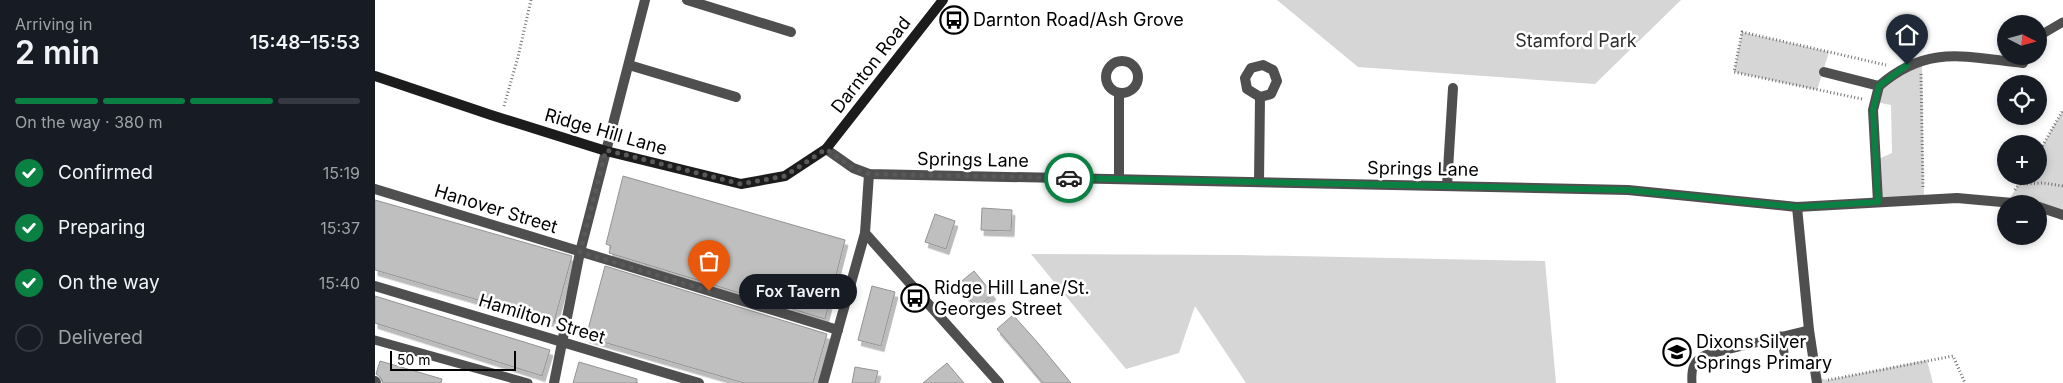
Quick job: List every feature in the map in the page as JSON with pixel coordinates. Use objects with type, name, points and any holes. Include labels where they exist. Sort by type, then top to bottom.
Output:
[{"type":"street","points":[[554,383],[580,252],[645,0]]},
{"type":"street","points":[[687,0],[791,32]]},
{"type":"street","name":"Darnton Road","points":[[826,149],[943,0]]},
{"type":"street","points":[[1878,202],[1874,161],[1873,110],[1879,86],[1903,68],[1945,55],[1997,58]]},
{"type":"street","points":[[629,64],[736,97]]},
{"type":"street","points":[[1824,72],[1879,86]]},
{"type":"street","name":"Ridge Hill Lane","points":[[375,76],[500,118],[606,150],[741,184],[785,176],[826,149]]},
{"type":"street","points":[[1447,186],[1453,88]]},
{"type":"street","points":[[1119,93],[1119,179]]},
{"type":"street","points":[[1259,182],[1261,96]]},
{"type":"street","name":"Springs Lane","points":[[826,149],[853,168],[869,174],[1628,190],[1797,207],[1957,198],[1997,202]]},
{"type":"street","points":[[823,383],[865,233],[869,174]]},
{"type":"street","name":"Hanover Street","points":[[375,189],[838,330]]},
{"type":"street","points":[[1797,207],[1816,380]]},
{"type":"street","points":[[2047,210],[2063,215]]},
{"type":"street","points":[[865,233],[999,383]]},
{"type":"street","name":"Hamilton Street","points":[[375,286],[699,383]]},
{"type":"lane","points":[[2047,31],[2063,22]]},
{"type":"lane","points":[[1692,383],[1691,369],[1696,359],[1705,355],[1809,330]]},
{"type":"lane","points":[[1781,336],[1784,352]]},
{"type":"lane","points":[[375,340],[528,383]]},
{"type":"path","points":[[500,118],[518,57],[531,0]]},
{"type":"path","points":[[1875,102],[1734,72],[1743,32],[1903,68]]},
{"type":"path","points":[[1922,61],[1924,200]]},
{"type":"path","points":[[2047,138],[2063,110]]},
{"type":"path","points":[[2047,184],[2063,186]]},
{"type":"path","points":[[1816,380],[1828,380],[1953,356],[1965,383]]},
{"type":"green space","name":"Stamford Park","points":[[1277,0],[1681,0],[1595,84],[1358,67]]},
{"type":"green space","points":[[1742,32],[1829,52],[1817,90],[1734,72]]},
{"type":"green space","points":[[1922,61],[1924,200],[1878,202],[1874,161],[1892,153],[1891,105],[1875,102],[1879,86]]},
{"type":"green space","points":[[2063,110],[2063,215],[2047,208],[2047,195],[2012,195],[2018,185],[2047,185],[2047,138]]},
{"type":"green space","points":[[1031,254],[1240,255],[1545,261],[1556,383],[1246,383],[1195,306],[1179,353],[1126,369]]},
{"type":"green space","points":[[1927,360],[1933,383],[1817,383],[1815,377],[1828,380]]},
{"type":"building","points":[[623,176],[845,240],[825,319],[609,253],[611,246],[606,244]]},
{"type":"building","points":[[375,200],[572,256],[554,322],[375,270]]},
{"type":"building","points":[[982,208],[1012,210],[1011,231],[981,230]]},
{"type":"building","points":[[935,214],[955,221],[946,249],[925,242]]},
{"type":"building","points":[[605,266],[827,334],[813,383],[744,383],[586,337]]},
{"type":"building","points":[[974,271],[993,294],[977,308],[957,285]]},
{"type":"building","points":[[872,286],[895,292],[881,346],[858,340]]},
{"type":"building","points":[[375,296],[550,350],[542,376],[375,323]]},
{"type":"building","points":[[1013,315],[1071,383],[1043,383],[997,329]]},
{"type":"building","points":[[380,361],[442,379],[441,383],[383,383],[376,374]]},
{"type":"building","points":[[579,362],[637,379],[637,383],[573,383]]},
{"type":"building","points":[[947,363],[964,383],[923,383]]},
{"type":"building","points":[[855,367],[878,371],[875,383],[852,383]]},
{"type":"way so far","points":[[709,291],[580,252],[606,150],[741,184],[785,176],[826,149],[853,168],[869,174],[1069,178]]},
{"type":"place","name":"Darnton Road/Ash Grove","points":[[954,20]]},
{"type":"place","name":"Fox Tavern","points":[[709,291]]},
{"type":"place","name":"Ridge Hill Lane/St. Georges Street","points":[[915,298]]},
{"type":"place","name":"Dixons Silver Springs Primary","points":[[1677,352]]},
{"type":"route","points":[[1069,178],[1628,190],[1797,207],[1878,202],[1873,110],[1879,86],[1907,65]]}]
